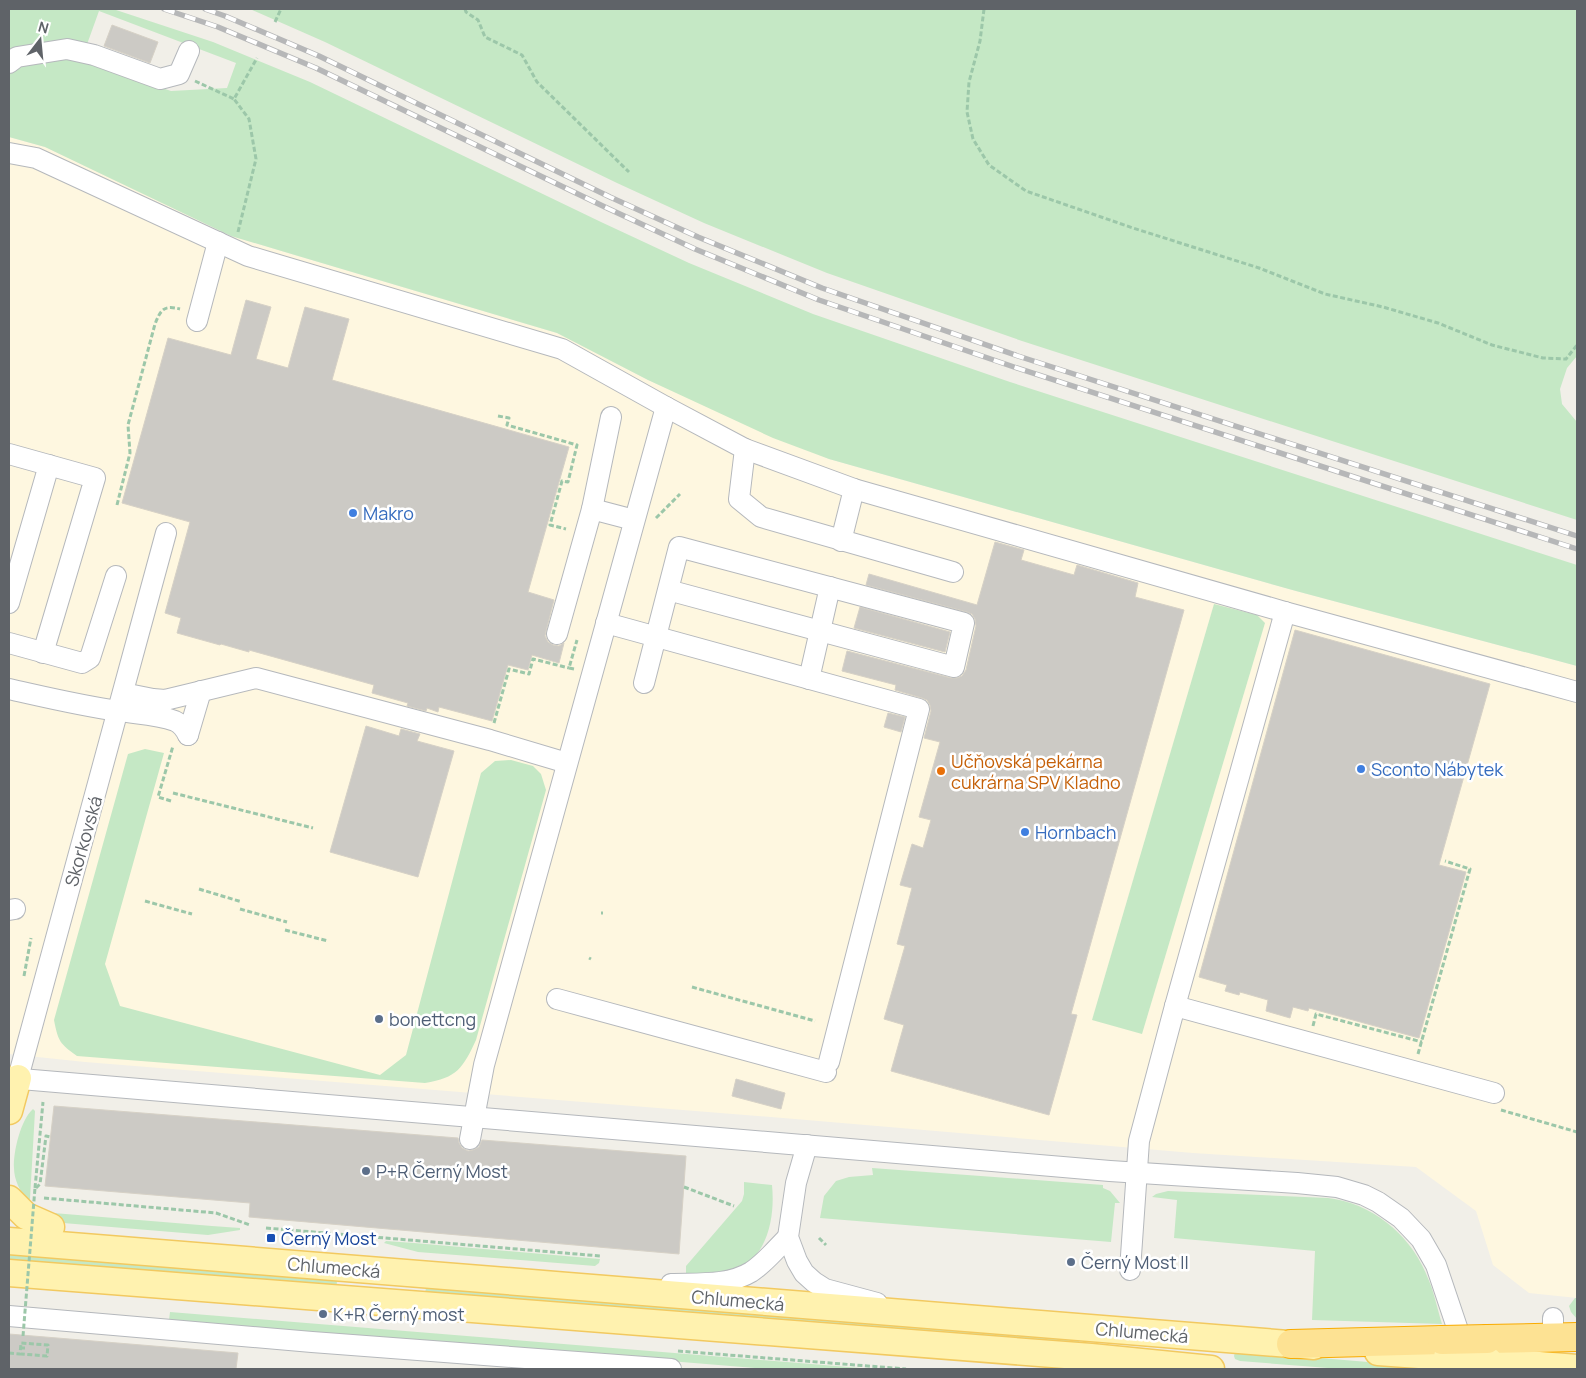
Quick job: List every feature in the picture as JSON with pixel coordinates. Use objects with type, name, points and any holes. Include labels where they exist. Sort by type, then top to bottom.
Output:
[{"type":"highway","points":[[1291,1344],[1444,1349],[1482,1356],[1561,1331]]},
{"type":"main road","points":[[9,1111],[13,1078]]},
{"type":"main road","points":[[9,1199],[26,1216],[51,1228],[116,1250]]},
{"type":"main road","points":[[9,1224],[51,1228]]},
{"type":"main road","name":"Chlumecká","points":[[9,1241],[1291,1344]]},
{"type":"main road","name":"Chlumecká","points":[[9,1273],[1091,1357],[1211,1369]]},
{"type":"main road","points":[[1482,1356],[1577,1368]]},
{"type":"main road","points":[[1091,1357],[1121,1369]]},
{"type":"street","points":[[9,63],[17,58],[41,52],[67,49],[94,55],[160,79],[179,74],[189,51]]},
{"type":"street","points":[[9,153],[36,158],[248,256],[562,350],[745,449],[854,488],[1285,612],[1577,692]]},
{"type":"street","points":[[197,321],[218,242]]},
{"type":"street","points":[[470,1139],[481,1074],[666,407]]},
{"type":"street","points":[[557,634],[592,509],[610,418]]},
{"type":"street","points":[[745,449],[739,498],[761,517],[953,572]]},
{"type":"street","points":[[9,454],[95,478],[43,653]]},
{"type":"street","points":[[9,603],[49,465]]},
{"type":"street","points":[[841,541],[854,488]]},
{"type":"street","points":[[592,509],[634,520]]},
{"type":"street","name":"Skorkovská","points":[[13,1078],[97,792],[166,533]]},
{"type":"street","points":[[644,683],[679,546],[964,622],[954,667],[668,590]]},
{"type":"street","points":[[9,643],[82,664],[90,658],[116,576]]},
{"type":"street","points":[[809,679],[830,587]]},
{"type":"street","points":[[1130,1270],[1139,1141],[1285,612]]},
{"type":"street","points":[[557,999],[827,1067],[919,709],[606,623]]},
{"type":"street","points":[[9,689],[120,702],[153,699],[165,700],[256,678],[487,732],[567,763]]},
{"type":"street","points":[[181,741],[201,691]]},
{"type":"street","points":[[120,702],[184,726],[181,741]]},
{"type":"street","points":[[1175,1006],[1494,1093]]},
{"type":"street","points":[[13,1078],[1136,1172],[1323,1185],[1352,1191],[1378,1202],[1406,1223],[1421,1239],[1431,1254],[1449,1300],[1482,1356]]},
{"type":"street","points":[[807,1145],[798,1175],[788,1237],[797,1261],[804,1272],[814,1282],[825,1288],[920,1314]]},
{"type":"street","points":[[590,1288],[730,1281],[758,1267],[788,1237]]},
{"type":"street","points":[[9,1316],[312,1342],[671,1369]]},
{"type":"path","points":[[275,22],[281,9]]},
{"type":"path","points":[[465,9],[466,12],[478,20],[485,37],[522,55],[537,82],[629,172]]},
{"type":"path","points":[[984,9],[980,41],[970,82],[967,112],[973,139],[989,165],[1026,191],[1133,228],[1259,268],[1325,294],[1383,307],[1438,323],[1492,345],[1543,358],[1566,359],[1577,345]]},
{"type":"path","points":[[234,99],[257,58]]},
{"type":"path","points":[[179,74],[234,99],[249,119],[256,160],[238,232],[248,256]]},
{"type":"path","points":[[117,505],[130,452],[128,425],[155,324],[160,313],[165,308],[177,308]]},
{"type":"path","points":[[498,416],[509,418],[507,425],[577,445],[568,482],[562,481],[550,525],[566,529]]},
{"type":"path","points":[[569,668],[579,631]]},
{"type":"path","points":[[487,732],[509,669],[529,674],[533,659],[592,675]]},
{"type":"path","points":[[171,800],[158,797],[181,741]]},
{"type":"path","points":[[173,793],[313,828]]},
{"type":"path","points":[[1418,1056],[1470,869],[1445,861]]},
{"type":"path","points":[[199,889],[242,902]]},
{"type":"path","points":[[144,901],[192,914]]},
{"type":"path","points":[[240,909],[287,922]]},
{"type":"path","points":[[285,930],[328,942]]},
{"type":"path","points":[[692,987],[815,1021]]},
{"type":"path","points":[[1312,1028],[1316,1014],[1422,1042]]},
{"type":"path","points":[[23,1336],[43,1102]]},
{"type":"path","points":[[35,1188],[40,1184],[46,1136],[50,1137]]},
{"type":"path","points":[[684,1187],[734,1206]]},
{"type":"path","points":[[35,1197],[216,1213],[250,1225]]},
{"type":"path","points":[[266,1228],[600,1256]]},
{"type":"path","points":[[819,1238],[826,1245]]},
{"type":"path","points":[[9,1353],[20,1354],[21,1343],[48,1345],[47,1356],[21,1354]]},
{"type":"path","points":[[20,1348],[26,1348]]},
{"type":"shaded area","points":[[9,137],[45,147],[231,236],[557,333],[648,380],[829,459],[1296,591],[1577,666],[1577,1298],[1529,1293],[1493,1265],[1476,1211],[1416,1167],[1193,1153],[85,1062],[9,1054]]},
{"type":"green space","points":[[9,9],[113,9],[213,42],[310,82],[689,263],[813,314],[1010,382],[1577,565],[1577,666],[1296,591],[829,459],[773,438],[648,380],[557,333],[231,236],[45,147],[9,137]],"holes":[[[99,11],[236,63],[227,88],[171,91],[81,61]]]},
{"type":"green space","points":[[250,9],[1577,9],[1577,356],[1567,368],[1560,389],[1562,404],[1577,422],[1577,520],[1022,341],[827,273],[704,223],[325,42]]},
{"type":"green space","points":[[1214,604],[1257,615],[1265,623],[1142,1034],[1092,1020]]},
{"type":"green space","points":[[145,749],[164,753],[105,964],[120,1006],[380,1075],[406,1055],[481,773],[495,761],[511,760],[533,766],[541,774],[546,790],[476,1040],[463,1065],[458,1070],[445,1078],[425,1083],[77,1056],[63,1045],[57,1033],[54,1020],[128,754]]},
{"type":"green space","points":[[33,1109],[35,1111],[30,1199],[28,1199],[22,1193],[16,1181],[14,1161],[21,1128]]},
{"type":"green space","points":[[872,1168],[1103,1185],[1103,1188],[1110,1191],[1120,1203],[1115,1203],[1111,1242],[820,1218],[824,1196],[836,1181],[849,1177],[873,1175]]},
{"type":"green space","points":[[744,1182],[772,1185],[771,1220],[764,1243],[758,1253],[740,1268],[727,1272],[713,1274],[686,1273],[686,1266],[742,1201]]},
{"type":"green space","points":[[1168,1191],[1328,1198],[1360,1207],[1388,1224],[1411,1247],[1420,1261],[1434,1294],[1442,1324],[1312,1320],[1315,1251],[1174,1238],[1177,1200],[1152,1197]]},
{"type":"green space","points":[[41,1212],[240,1228],[240,1230],[208,1235],[51,1222]]},
{"type":"green space","points":[[386,1241],[600,1259],[599,1263],[595,1266],[418,1252],[384,1243]]},
{"type":"green space","points":[[9,1252],[336,1280],[337,1283],[336,1286],[9,1262]]},
{"type":"green space","points":[[426,1288],[1078,1339],[1080,1344],[425,1293]]},
{"type":"green space","points":[[1577,1298],[1577,1319],[1569,1306]]},
{"type":"green space","points":[[170,1312],[873,1369],[767,1369],[169,1320]]},
{"type":"green space","points":[[1235,1352],[1451,1369],[1341,1369],[1240,1361],[1235,1359],[1234,1356]]},
{"type":"building","points":[[112,25],[158,42],[150,63],[104,46]]},
{"type":"building","name":"Makro","points":[[246,300],[271,307],[256,359],[288,368],[305,307],[349,319],[332,380],[569,447],[528,592],[554,600],[545,636],[548,642],[553,645],[559,646],[564,643],[559,663],[532,655],[528,670],[508,665],[492,721],[439,707],[438,712],[427,708],[426,711],[407,706],[408,703],[372,693],[374,685],[249,650],[249,652],[177,633],[181,618],[165,613],[190,522],[122,503],[168,338],[231,355]]},
{"type":"building","name":"Hornbach","points":[[995,542],[1024,550],[1021,560],[1074,575],[1077,565],[1138,583],[1135,597],[1184,610],[1071,1014],[1077,1015],[1049,1115],[891,1071],[904,1025],[884,1019],[905,946],[897,944],[912,888],[900,885],[912,844],[923,848],[931,820],[919,817],[940,742],[924,738],[931,711],[927,700],[895,690],[896,685],[842,671],[847,651],[951,678],[962,676],[966,670],[976,626],[972,614],[866,585],[869,574],[977,605]]},
{"type":"building","points":[[860,607],[950,632],[945,652],[854,628]]},
{"type":"building","name":"Sconto Nábytek","points":[[1295,630],[1490,684],[1439,865],[1466,872],[1419,1038],[1309,1008],[1308,1011],[1293,1007],[1290,1018],[1266,1011],[1268,1000],[1240,992],[1239,995],[1225,991],[1227,985],[1199,977]]},
{"type":"building","points":[[888,713],[905,717],[901,732],[884,727]]},
{"type":"building","points":[[366,726],[399,736],[401,729],[420,734],[417,741],[454,751],[418,877],[330,852]]},
{"type":"building","points":[[736,1079],[785,1093],[781,1109],[732,1096]]},
{"type":"building","name":"P+R Černý Most","points":[[54,1106],[458,1138],[462,1148],[468,1151],[479,1147],[482,1140],[686,1156],[679,1254],[249,1217],[250,1203],[45,1186]]},
{"type":"building","points":[[9,1334],[238,1353],[236,1369],[9,1369]]},
{"type":"railway","points":[[164,9],[218,27],[316,68],[695,249],[819,300],[1014,367],[1577,549]]},
{"type":"railway","points":[[205,9],[319,56],[610,197],[698,237],[822,288],[1018,356],[1577,536]]},
{"type":"place","name":"Makro","points":[[353,513]]},
{"type":"place","name":"Sconto Nábytek","points":[[1361,769]]},
{"type":"place","name":"Učňovská pekárna cukrárna SPV Kladno","points":[[941,771]]},
{"type":"place","name":"Hornbach","points":[[1025,832]]},
{"type":"place","name":"bonettcng","points":[[379,1019]]},
{"type":"place","name":"P+R Černý Most","points":[[366,1171]]},
{"type":"place","name":"Černý Most","points":[[271,1238]]},
{"type":"place","name":"Černý Most II","points":[[1071,1262]]},
{"type":"place","name":"K+R Černý most","points":[[323,1314]]}]
